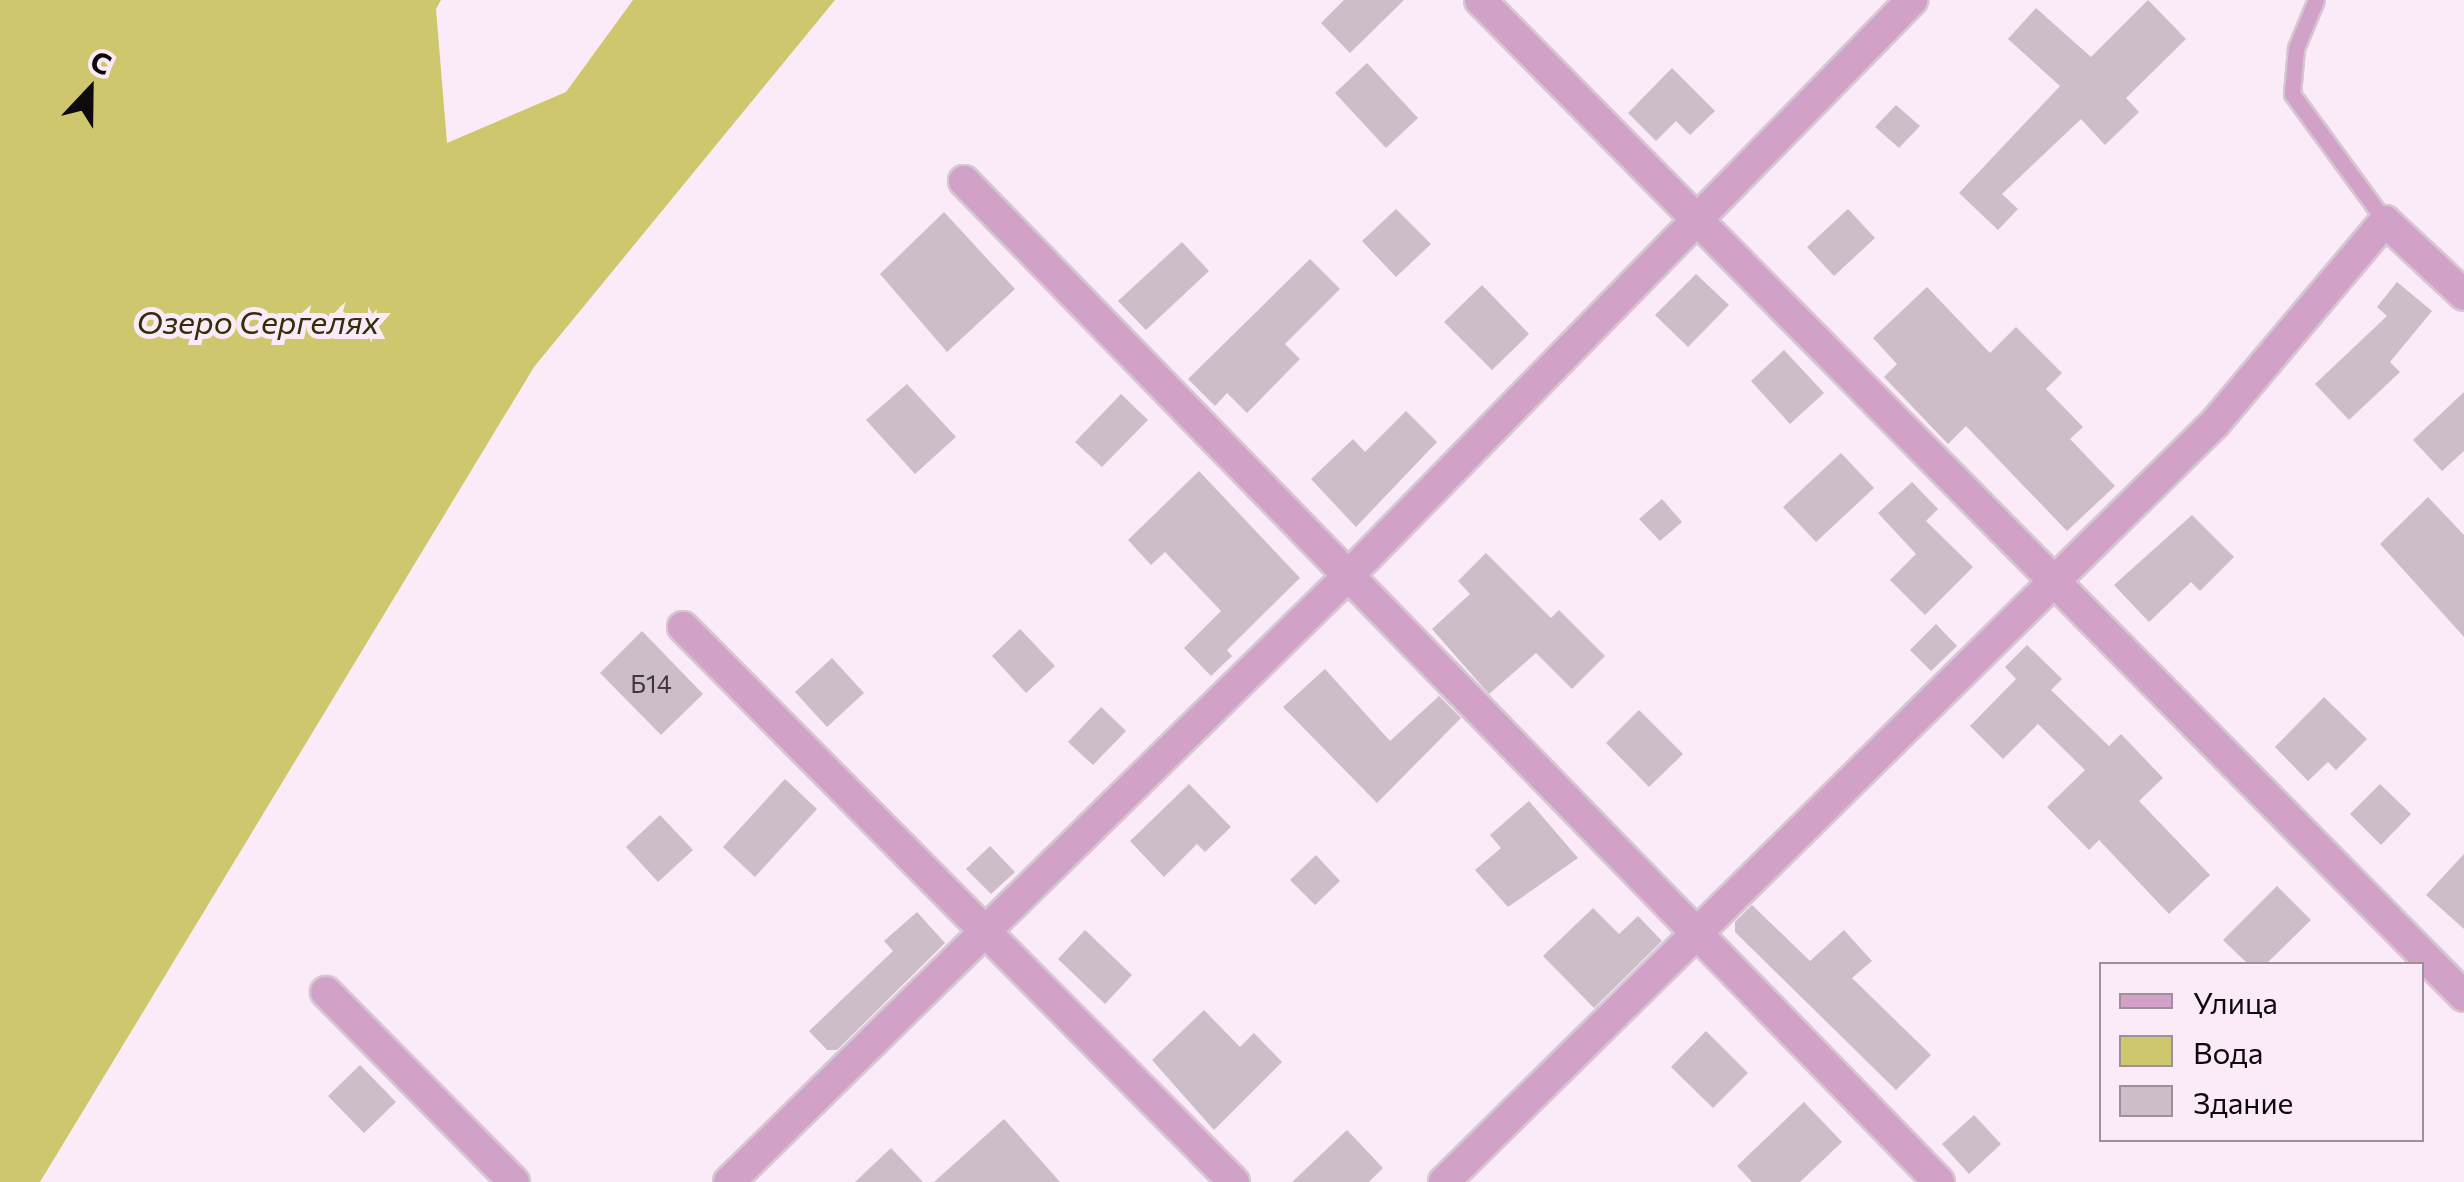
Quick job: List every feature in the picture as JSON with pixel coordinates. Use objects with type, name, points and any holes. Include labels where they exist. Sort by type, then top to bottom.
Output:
[{"type":"street","points":[[1480,0],[2464,996]]},
{"type":"street","points":[[729,1182],[1347,577],[1694,217],[1912,0]]},
{"type":"street","points":[[964,180],[1694,935],[1939,1182]]},
{"type":"street","points":[[1444,1182],[2215,423],[2386,221],[2464,295]]},
{"type":"street","points":[[684,626],[1234,1182]]},
{"type":"street","points":[[326,992],[514,1182]]},
{"type":"lane","points":[[2316,0],[2296,48],[2292,94],[2386,221]]},
{"type":"water","name":"Озеро Сергелях","points":[[0,0],[441,0],[436,9],[447,143],[566,92],[633,0],[835,0],[534,367],[40,1182],[0,1182]]},
{"type":"building","points":[[1344,0],[1404,0],[1350,53],[1321,23]]},
{"type":"building","points":[[2148,0],[2186,39],[2126,98],[2139,112],[2105,145],[2081,119],[2002,194],[2018,209],[1998,230],[1959,193],[2060,86],[2008,39],[2036,8],[2091,57]]},
{"type":"building","points":[[1367,63],[1418,118],[1386,148],[1335,93]]},
{"type":"building","points":[[1672,68],[1715,111],[1690,135],[1676,121],[1656,141],[1628,113]]},
{"type":"building","points":[[1896,105],[1920,126],[1899,148],[1875,127]]},
{"type":"building","points":[[1396,209],[1431,244],[1396,277],[1362,241]]},
{"type":"building","points":[[1848,209],[1875,238],[1834,276],[1807,247]]},
{"type":"building","points":[[944,212],[1015,289],[947,352],[880,274]]},
{"type":"building","points":[[1182,242],[1209,271],[1146,330],[1118,301]]},
{"type":"building","points":[[1310,259],[1340,289],[1285,344],[1300,359],[1247,413],[1227,393],[1215,406],[1188,379]]},
{"type":"building","points":[[1696,274],[1729,305],[1688,347],[1655,315]]},
{"type":"building","points":[[2397,282],[2432,311],[2390,362],[2400,372],[2349,420],[2315,384],[2387,316],[2377,307]]},
{"type":"building","points":[[1482,285],[1529,334],[1492,370],[1444,322]]},
{"type":"building","points":[[1927,287],[1990,353],[2016,327],[2062,373],[2046,389],[2083,427],[2070,439],[2115,486],[2067,531],[1966,426],[1948,444],[1884,377],[1897,364],[1873,338]]},
{"type":"building","points":[[1784,350],[1824,393],[1790,424],[1751,381]]},
{"type":"building","points":[[907,384],[956,437],[915,474],[866,420]]},
{"type":"building","points":[[2464,392],[2464,451],[2442,471],[2413,440]]},
{"type":"building","points":[[1121,394],[1148,420],[1102,467],[1075,442]]},
{"type":"building","points":[[1406,411],[1437,442],[1356,527],[1311,479],[1353,439],[1365,452]]},
{"type":"building","points":[[1841,453],[1874,488],[1816,542],[1783,507]]},
{"type":"building","points":[[1199,471],[1300,578],[1227,650],[1232,656],[1211,676],[1184,648],[1221,611],[1165,552],[1151,565],[1128,540]]},
{"type":"building","points":[[1912,482],[1938,509],[1926,521],[1973,567],[1925,615],[1890,580],[1916,554],[1878,513]]},
{"type":"building","points":[[2428,497],[2464,535],[2464,637],[2380,544]]},
{"type":"building","points":[[1662,499],[1682,522],[1660,541],[1639,519]]},
{"type":"building","points":[[2192,515],[2234,557],[2200,591],[2191,582],[2149,622],[2114,585]]},
{"type":"building","points":[[1486,553],[1551,618],[1559,610],[1605,656],[1572,689],[1536,653],[1489,694],[1432,629],[1470,594],[1458,581]]},
{"type":"building","points":[[1936,624],[1957,646],[1931,671],[1910,650]]},
{"type":"building","points":[[1020,629],[1055,666],[1026,693],[992,656]]},
{"type":"building","points":[[642,631],[703,694],[661,735],[600,673]]},
{"type":"building","points":[[2027,645],[2062,679],[2051,690],[2109,746],[2121,734],[2163,778],[2139,801],[2210,875],[2169,914],[2099,840],[2089,850],[2047,807],[2085,770],[2038,724],[2003,759],[1970,726],[2016,679],[2005,667]]},
{"type":"building","points":[[832,658],[864,693],[827,727],[795,692]]},
{"type":"building","points":[[1325,669],[1390,741],[1439,696],[1461,718],[1377,803],[1283,707]]},
{"type":"building","points":[[2324,697],[2367,739],[2336,770],[2328,762],[2308,781],[2275,747]]},
{"type":"building","points":[[1101,707],[1126,731],[1093,765],[1068,742]]},
{"type":"building","points":[[1639,710],[1683,754],[1649,787],[1606,743]]},
{"type":"building","points":[[785,779],[817,809],[755,877],[723,847]]},
{"type":"building","points":[[1189,784],[1231,827],[1205,852],[1197,844],[1164,877],[1130,841]]},
{"type":"building","points":[[2380,784],[2411,814],[2381,845],[2350,814]]},
{"type":"building","points":[[1529,801],[1578,858],[1508,907],[1475,870],[1501,848],[1490,835]]},
{"type":"building","points":[[660,815],[693,850],[658,882],[626,847]]},
{"type":"building","points":[[990,846],[1015,872],[991,894],[966,869]]},
{"type":"building","points":[[2464,854],[2464,929],[2426,895]]},
{"type":"building","points":[[1316,855],[1340,881],[1315,905],[1290,880]]},
{"type":"building","points":[[2277,886],[2311,920],[2268,962],[2246,962],[2223,940]]},
{"type":"building","points":[[1752,905],[1810,961],[1844,930],[1872,961],[1852,978],[1931,1055],[1896,1090],[1735,932],[1735,922]]},
{"type":"building","points":[[1593,908],[1619,934],[1638,916],[1662,941],[1594,1008],[1543,956]]},
{"type":"building","points":[[917,912],[945,943],[837,1050],[827,1050],[809,1031],[893,951],[884,941]]},
{"type":"building","points":[[1085,930],[1132,975],[1105,1004],[1058,959]]},
{"type":"building","points":[[1204,1010],[1240,1047],[1254,1033],[1282,1062],[1214,1130],[1152,1060]]},
{"type":"building","points":[[1706,1031],[1748,1073],[1713,1108],[1671,1067]]},
{"type":"building","points":[[360,1065],[396,1102],[364,1133],[328,1096]]},
{"type":"building","points":[[1804,1102],[1842,1142],[1800,1182],[1752,1182],[1737,1166]]},
{"type":"building","points":[[1974,1115],[2001,1144],[1969,1174],[1942,1144]]},
{"type":"building","points":[[1004,1119],[1060,1182],[934,1182]]},
{"type":"building","points":[[1347,1130],[1383,1168],[1369,1182],[1292,1182]]},
{"type":"building","points":[[891,1148],[923,1182],[855,1182]]}]
